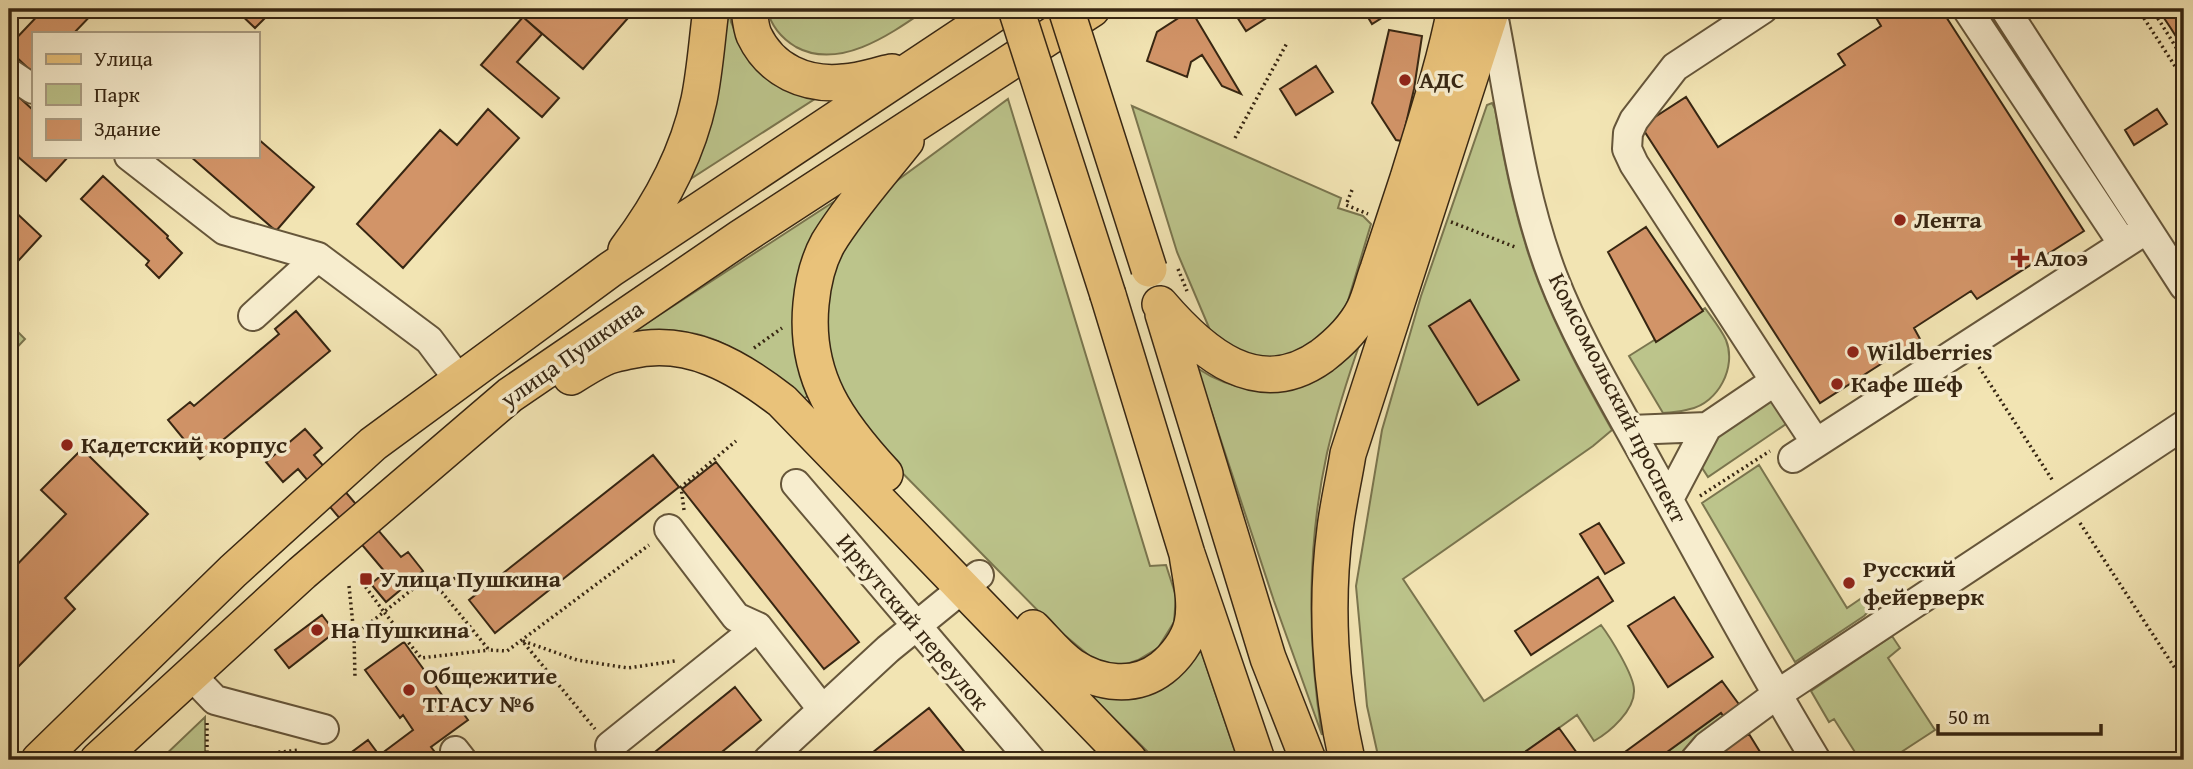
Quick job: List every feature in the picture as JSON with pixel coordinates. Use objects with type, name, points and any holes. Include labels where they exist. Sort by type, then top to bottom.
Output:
[{"type":"main road","points":[[611,269],[667,189],[686,143],[699,100],[711,9]]},
{"type":"main road","points":[[749,9],[754,34],[771,61],[787,73],[816,81],[844,82],[913,67]]},
{"type":"main road","name":"улица Пушкина","points":[[39,760],[233,571],[373,444],[611,269],[1002,9]]},
{"type":"main road","points":[[1016,9],[1108,295],[1187,554],[1257,760]]},
{"type":"main road","points":[[1066,9],[1186,334],[1235,368],[1265,376],[1307,367],[1342,341],[1364,309],[1441,71],[1454,9]]},
{"type":"main road","name":"улица Пушкина","points":[[98,760],[406,482],[510,395],[740,238],[1092,9]]},
{"type":"main road","points":[[1347,760],[1334,681],[1330,605],[1335,530],[1348,454],[1492,9]]},
{"type":"main road","points":[[926,117],[859,200],[828,244],[814,277],[809,331],[822,389],[849,432],[971,581],[1129,760]]},
{"type":"main road","points":[[1174,298],[1268,658],[1308,760]]},
{"type":"main road","points":[[406,482],[555,386],[606,357],[648,346],[679,347],[730,365],[782,401],[971,581],[1070,665],[1095,678],[1125,683],[1153,675],[1170,662],[1184,644],[1192,624],[1193,600],[1187,554]]},
{"type":"street","name":"Комсомольский проспект","points":[[1492,9],[1520,164],[1547,260],[1584,344],[1630,429],[1682,499],[1776,695],[1816,760]]},
{"type":"street","points":[[1763,9],[1675,67],[1634,120],[1628,134],[1627,149],[1634,164],[1775,381],[1793,450],[2147,229]]},
{"type":"street","points":[[1967,9],[2123,244]]},
{"type":"street","points":[[2005,9],[2184,286]]},
{"type":"street","points":[[9,73],[32,88]]},
{"type":"street","points":[[131,158],[224,230],[318,257],[429,340],[459,380]]},
{"type":"street","points":[[253,316],[318,257]]},
{"type":"street","points":[[1630,429],[1707,427],[1775,381]]},
{"type":"street","points":[[1695,760],[1707,746],[1776,695],[2184,425]]},
{"type":"street","points":[[1682,499],[1707,427]]},
{"type":"street","name":"Иркутский переулок","points":[[796,484],[1031,760]]},
{"type":"street","points":[[670,529],[736,617],[758,627],[822,709]]},
{"type":"street","points":[[768,760],[915,626],[971,581]]},
{"type":"street","points":[[610,746],[758,627]]},
{"type":"street","points":[[191,675],[215,700],[317,739]]},
{"type":"path","points":[[2138,9],[2184,80]]},
{"type":"path","points":[[2151,9],[2184,60]]},
{"type":"path","points":[[1235,138],[1287,43]]},
{"type":"path","points":[[1352,190],[1346,205],[1373,218]]},
{"type":"path","points":[[1426,212],[1547,260]]},
{"type":"path","points":[[1163,268],[1174,298]]},
{"type":"path","points":[[744,355],[785,326]]},
{"type":"path","points":[[359,578],[421,658],[489,650],[507,651],[670,529],[684,510],[681,486],[736,441]]},
{"type":"path","points":[[1682,499],[1793,450]]},
{"type":"path","points":[[440,590],[464,571]]},
{"type":"path","points":[[354,635],[429,576],[489,650]]},
{"type":"path","points":[[349,586],[355,678]]},
{"type":"path","points":[[523,641],[577,660],[628,668],[667,661],[697,660],[706,668]]},
{"type":"path","points":[[523,641],[610,746]]},
{"type":"path","points":[[207,720],[207,760]]},
{"type":"path","points":[[247,760],[255,755],[317,739]]},
{"type":"green space","points":[[725,9],[729,9],[731,22],[743,50],[824,93],[675,189]]},
{"type":"green space","points":[[767,9],[927,9],[882,38],[848,52],[830,55],[796,47],[781,36]]},
{"type":"green space","points":[[1008,99],[1150,566],[1166,565],[1176,596],[1174,622],[1158,648],[1138,660],[1118,667],[1092,658],[1050,623],[868,438],[850,414],[833,364],[824,323],[825,280],[845,238],[887,188]]},
{"type":"green space","points":[[1492,103],[1518,218],[1538,281],[1563,338],[1612,430],[1403,579],[1484,701],[1601,625],[1630,675],[1633,698],[1620,720],[1594,741],[1577,715],[1520,756],[1522,760],[1379,760],[1367,706],[1356,586],[1382,430],[1421,296],[1487,105]]},
{"type":"green space","points":[[1132,106],[1341,198],[1338,208],[1363,216],[1371,224],[1347,304],[1326,332],[1300,351],[1275,358],[1255,358],[1233,348],[1210,330],[1177,252]]},
{"type":"green space","points":[[838,199],[812,393],[802,400],[750,359],[720,342],[676,331],[630,334]]},
{"type":"green space","points":[[1705,308],[1726,340],[1729,350],[1723,382],[1717,392],[1700,405],[1683,411],[1663,413],[1629,356]]},
{"type":"green space","points":[[9,323],[25,339],[9,356]]},
{"type":"green space","points":[[1361,340],[1327,453],[1316,523],[1311,594],[1312,630],[1322,735],[1274,601],[1197,368],[1223,382],[1252,390],[1282,390],[1297,387],[1317,377]]},
{"type":"green space","points":[[1770,395],[1789,422],[1708,477],[1695,457],[1699,451]]},
{"type":"green space","points":[[1759,465],[1847,608],[1866,595],[1870,600],[1871,609],[1864,616],[1795,662],[1702,503]]},
{"type":"green space","points":[[1892,636],[1900,648],[1888,658],[1935,730],[1889,760],[1860,760],[1834,719],[1829,722],[1811,691]]},
{"type":"green space","points":[[1197,639],[1238,760],[1156,760],[1079,684]]},
{"type":"green space","points":[[1721,713],[1730,725],[1689,760],[1656,760]]},
{"type":"green space","points":[[205,717],[205,760],[160,760]]},
{"type":"building","points":[[44,9],[97,9],[75,32],[32,32],[32,72],[9,50],[9,46]]},
{"type":"building","points":[[235,9],[274,9],[255,28]]},
{"type":"building","points":[[531,9],[636,9],[583,69],[523,17]]},
{"type":"building","points":[[1232,9],[1281,9],[1246,31]]},
{"type":"building","points":[[1363,9],[1396,9],[1372,24]]},
{"type":"building","points":[[1871,9],[1941,9],[2084,231],[1977,299],[1971,291],[1914,328],[1920,339],[1820,403],[1641,126],[1686,97],[1718,147],[1845,65],[1838,54],[1881,26]]},
{"type":"building","points":[[2158,9],[2184,9],[2184,49],[2170,27]]},
{"type":"building","points":[[1191,10],[1241,94],[1222,86],[1202,55],[1191,62],[1187,77],[1147,61],[1157,32]]},
{"type":"building","points":[[523,17],[542,34],[517,62],[559,98],[542,117],[481,65]]},
{"type":"building","points":[[1389,30],[1422,36],[1402,141],[1396,140],[1372,103]]},
{"type":"building","points":[[1316,66],[1333,92],[1296,115],[1280,89]]},
{"type":"building","points":[[9,88],[32,109],[32,158],[67,158],[46,181],[9,149]]},
{"type":"building","points":[[488,109],[519,138],[403,268],[357,224],[440,130],[457,145]]},
{"type":"building","points":[[2157,109],[2167,124],[2134,145],[2125,130]]},
{"type":"building","points":[[259,140],[314,187],[276,231],[192,158],[259,158]]},
{"type":"building","points":[[103,176],[168,236],[182,253],[159,278],[146,265],[149,261],[81,199]]},
{"type":"building","points":[[9,206],[41,236],[9,271]]},
{"type":"building","points":[[1646,227],[1703,311],[1656,342],[1608,252]]},
{"type":"building","points":[[1470,300],[1519,380],[1478,405],[1429,326]]},
{"type":"building","points":[[296,311],[330,351],[200,459],[168,420],[190,402],[194,406],[279,334],[275,329]]},
{"type":"building","points":[[305,429],[322,448],[314,455],[401,557],[408,552],[423,571],[386,602],[371,584],[385,572],[298,469],[283,482],[266,462]]},
{"type":"building","name":"Кадетский корпус","points":[[82,449],[148,514],[65,598],[75,609],[13,672],[9,668],[9,573],[66,514],[41,490]]},
{"type":"building","points":[[653,455],[679,487],[495,633],[469,600]]},
{"type":"building","points":[[716,462],[859,642],[824,669],[682,489]]},
{"type":"building","points":[[1599,523],[1624,563],[1605,574],[1580,534]]},
{"type":"building","points":[[1598,577],[1613,601],[1531,655],[1515,631]]},
{"type":"building","points":[[1674,597],[1713,657],[1668,687],[1628,626]]},
{"type":"building","points":[[322,615],[335,632],[289,668],[275,650]]},
{"type":"building","name":"Общежитие ТГАСУ №6","points":[[404,642],[455,713],[460,709],[468,720],[431,747],[441,760],[379,760],[377,757],[413,730],[403,715],[400,718],[365,670]]},
{"type":"building","points":[[1722,681],[1746,714],[1730,725],[1721,713],[1656,760],[1614,760]]},
{"type":"building","points":[[735,687],[761,720],[712,760],[645,760]]},
{"type":"building","points":[[929,708],[971,760],[863,760]]},
{"type":"building","points":[[1559,728],[1582,760],[1522,760],[1519,756]]},
{"type":"building","points":[[1749,734],[1765,760],[1705,760]]},
{"type":"building","points":[[368,740],[379,755],[379,760],[341,760]]},
{"type":"place","name":"АДС","points":[[1405,80]]},
{"type":"place","name":"Лента","points":[[1900,220]]},
{"type":"place","name":"Алоэ","points":[[2020,258]]},
{"type":"place","name":"Wildberries","points":[[1853,352]]},
{"type":"place","name":"Кафе Шеф","points":[[1837,384]]},
{"type":"place","name":"Кадетский корпус","points":[[67,445]]},
{"type":"place","name":"Улица Пушкина","points":[[366,579]]},
{"type":"place","name":"Русский фейерверк","points":[[1849,583]]},
{"type":"place","name":"На Пушкина","points":[[317,630]]},
{"type":"place","name":"Общежитие ТГАСУ №6","points":[[409,690]]}]
